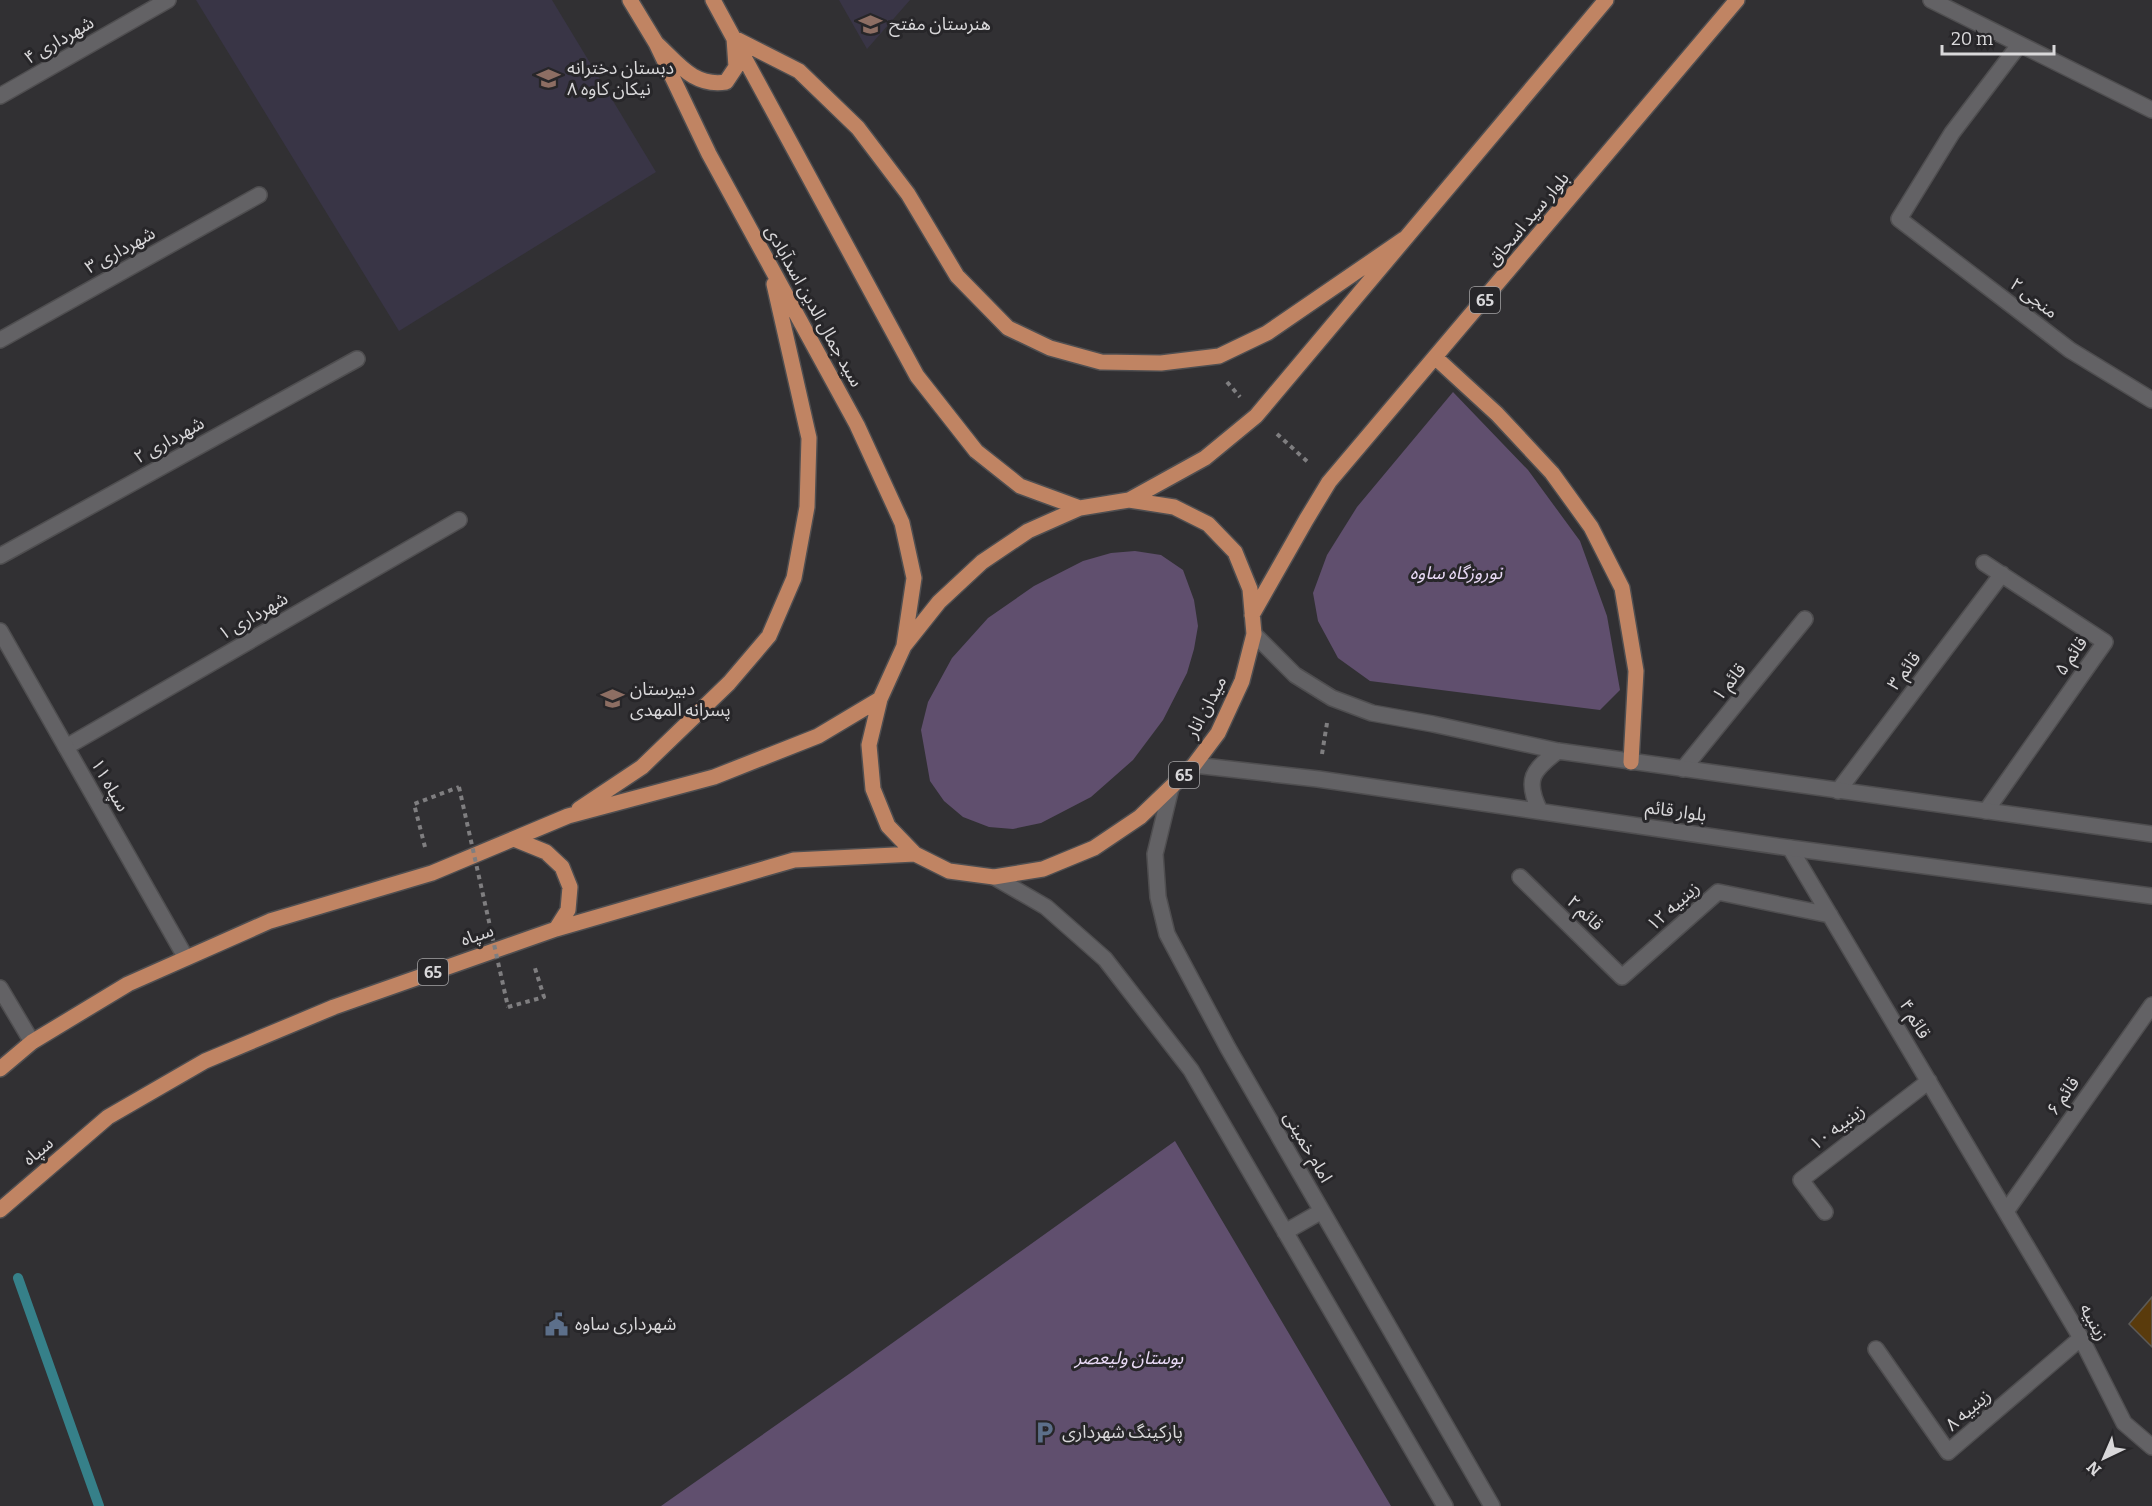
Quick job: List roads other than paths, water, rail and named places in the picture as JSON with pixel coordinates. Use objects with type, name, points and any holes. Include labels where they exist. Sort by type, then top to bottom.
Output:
[{"type":"main road","name":"سید جمال الدین اسدآبادی","points":[[630,0],[656,43],[710,154],[856,425],[902,523],[914,578],[904,646]]},
{"type":"main road","points":[[713,0],[917,376],[976,451],[1020,486],[1080,508]]},
{"type":"main road","name":"65","points":[[1129,500],[1204,458],[1256,416],[1606,0]]},
{"type":"main road","name":"بلوار سید اسحاق","points":[[1252,615],[1329,482],[1737,0]]},
{"type":"main road","points":[[656,43],[692,77],[716,83],[726,82],[736,67],[734,38]]},
{"type":"main road","points":[[734,38],[799,71],[858,128],[908,194],[957,276],[1008,328],[1050,348],[1101,362],[1161,363],[1219,356],[1267,333],[1404,239]]},
{"type":"main road","points":[[568,816],[642,767],[729,683],[769,636],[794,578],[807,507],[809,438],[770,266]]},
{"type":"main road","points":[[1436,358],[1497,414],[1552,473],[1591,527],[1622,588],[1636,671],[1631,762]]},
{"type":"main road","name":"میدان انار","points":[[1129,500],[1174,507],[1208,524],[1235,552],[1250,589],[1254,634],[1242,681],[1218,733],[1194,765],[1140,817],[1094,848],[1043,869],[994,877],[949,871],[915,854],[888,826],[873,789],[869,745],[880,699],[904,646],[939,602],[982,562],[1028,531],[1080,508],[1129,500]]},
{"type":"main road","points":[[0,1069],[32,1042],[128,984],[270,921],[432,873],[568,816],[714,777],[818,736],[880,699]]},
{"type":"main road","points":[[514,839],[546,852],[562,867],[570,887],[568,910],[556,929]]},
{"type":"main road","name":"سپاه","points":[[0,1210],[108,1117],[205,1061],[334,1007],[556,929],[794,860],[915,854]]},
{"type":"street","name":"شهرداری ۴","points":[[0,96],[168,0]]},
{"type":"street","points":[[1931,0],[2152,110]]},
{"type":"street","name":"منجی ۲","points":[[2019,45],[1952,133],[1899,219],[2070,350],[2152,400]]},
{"type":"street","name":"شهرداری ۳","points":[[0,340],[259,195]]},
{"type":"street","name":"شهرداری ۲","points":[[0,556],[357,359]]},
{"type":"street","name":"شهرداری ۱","points":[[66,747],[459,520]]},
{"type":"street","name":"قائم ۵","points":[[1984,562],[2105,642],[1986,811]]},
{"type":"street","name":"قائم ۳","points":[[1838,791],[2002,574]]},
{"type":"street","name":"قائم ۱","points":[[1683,769],[1805,619]]},
{"type":"street","name":"سپاه ۱۱","points":[[0,632],[186,958]]},
{"type":"street","points":[[1254,634],[1295,675],[1332,698],[1372,714],[1433,724],[1558,752],[2152,834]]},
{"type":"street","points":[[1540,811],[1534,799],[1531,782],[1539,766],[1558,752]]},
{"type":"street","name":"بلوار قائم","points":[[1194,765],[1318,779],[1790,848],[2152,896]]},
{"type":"street","name":"امام خمینی","points":[[1171,788],[1155,855],[1158,897],[1167,934],[1228,1048],[1492,1506]]},
{"type":"street","name":"قائم ۴","points":[[1790,848],[2007,1210]]},
{"type":"street","points":[[994,877],[1046,907],[1105,959],[1191,1070],[1445,1506]]},
{"type":"street","name":"قائم ۲","points":[[1520,877],[1622,977]]},
{"type":"street","name":"زینبیه ۱۲","points":[[1622,977],[1718,891],[1830,915]]},
{"type":"street","points":[[0,988],[32,1042]]},
{"type":"street","name":"قائم ۶","points":[[2007,1210],[2152,1005]]},
{"type":"street","name":"زینبیه ۱۰","points":[[1825,1212],[1801,1180],[1929,1081]]},
{"type":"street","name":"زینبیه","points":[[2007,1210],[2081,1338],[2124,1423],[2152,1447]]},
{"type":"street","points":[[1285,1233],[1322,1211]]},
{"type":"street","name":"زینبیه ۸","points":[[1876,1349],[1948,1452],[2081,1338]]},
{"type":"waterway","points":[[18,1278],[99,1506]]},
{"type":"place","name":"هنرستان مفتح","points":[[871,24]]},
{"type":"place","name":"دبستان دخترانه نیکان کاوه ۸","points":[[549,78]]},
{"type":"place","name":"دبیرستان پسرانه المهدی","points":[[612,699]]},
{"type":"place","name":"شهرداری ساوه","points":[[557,1324]]},
{"type":"place","name":"پارکینگ شهرداری","points":[[1044,1432]]},
{"type":"park label","name":"نوروزگاه ساوه","points":[[1456,573]]},
{"type":"park label","name":"بوستان ولیعصر","points":[[1129,1358]]}]
